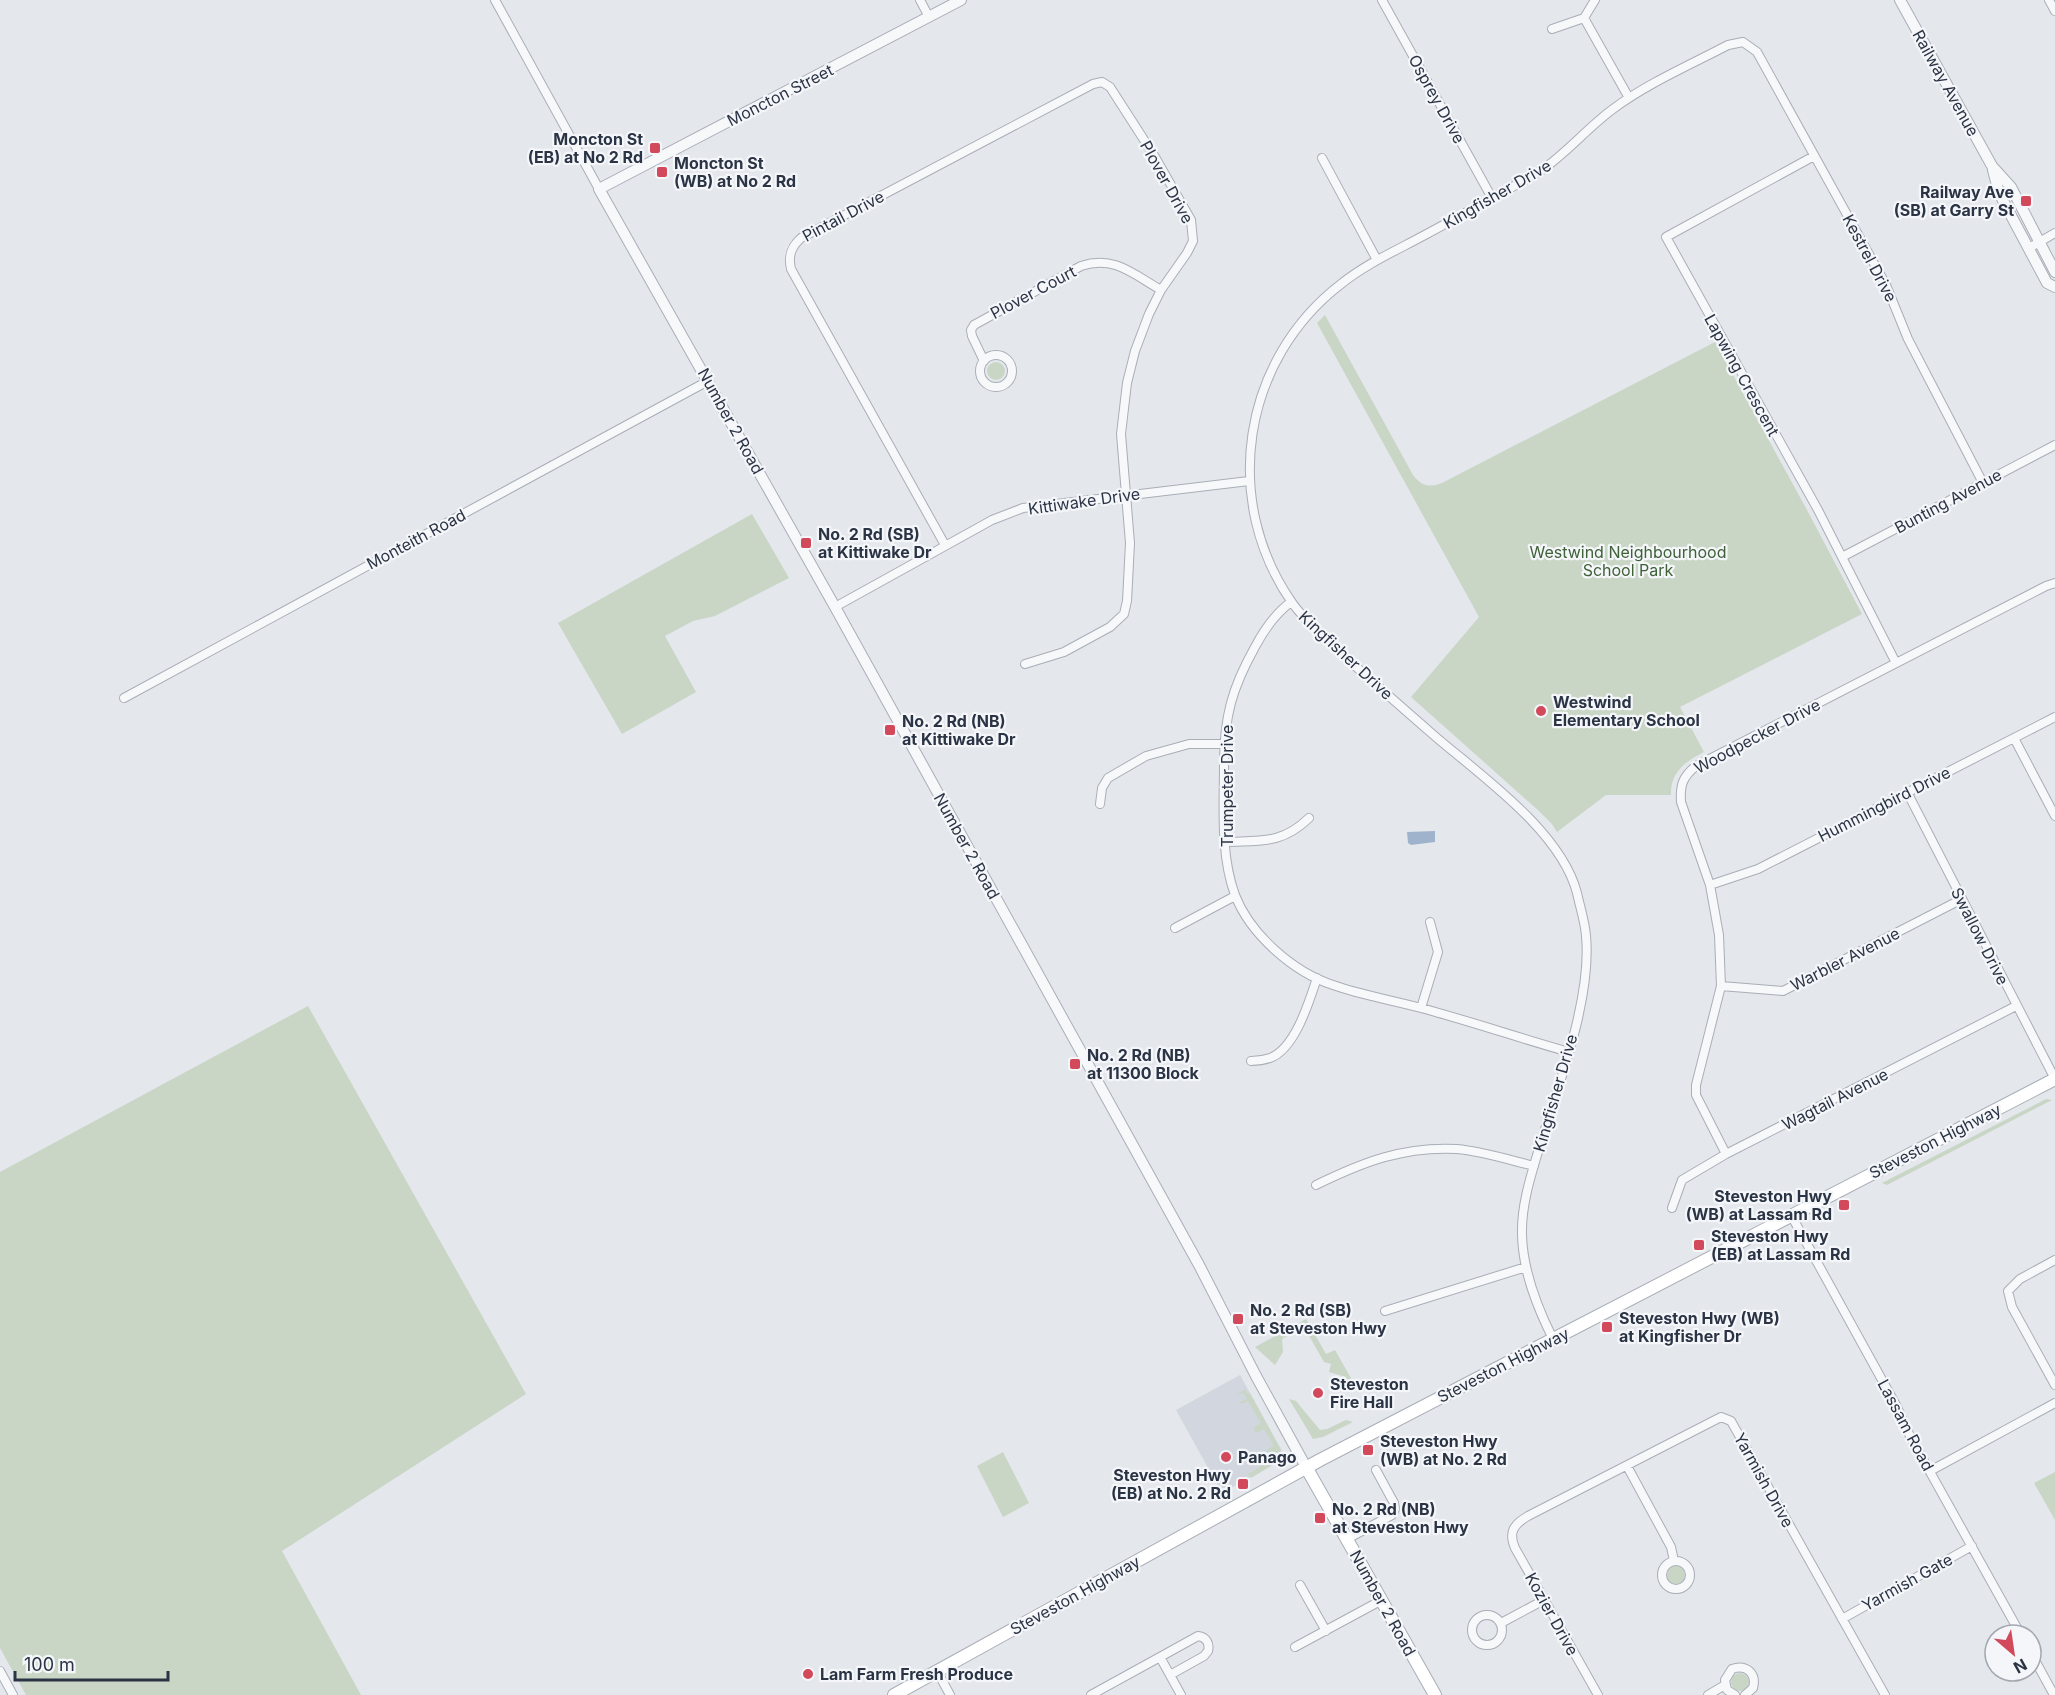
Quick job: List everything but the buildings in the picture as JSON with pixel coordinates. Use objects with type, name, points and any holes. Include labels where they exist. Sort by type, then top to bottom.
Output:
[{"type":"main road","name":"Steveston Highway","points":[[894,1695],[1306,1467],[2055,1079]]},
{"type":"main road","name":"Number 2 Road","points":[[1306,1467],[1435,1695]]},
{"type":"street","name":"Number 2 Road","points":[[495,0],[835,607],[1199,1265],[1306,1467]]},
{"type":"street","points":[[920,0],[929,17]]},
{"type":"street","name":"Moncton Street","points":[[599,189],[961,0]]},
{"type":"street","name":"Osprey Drive","points":[[1382,0],[1492,198]]},
{"type":"street","points":[[1552,29],[1584,18],[1595,0]]},
{"type":"street","name":"Railway Avenue","points":[[1900,0],[1992,166],[2011,188],[2055,272]]},
{"type":"street","points":[[2049,0],[2055,12]]},
{"type":"street","points":[[1584,18],[1629,98]]},
{"type":"street","name":"Kingfisher Drive","points":[[1553,1339],[1534,1298],[1526,1267],[1522,1235],[1523,1217],[1534,1166],[1569,1052],[1585,985],[1586,936],[1576,889],[1555,848],[1527,816],[1368,678],[1318,632],[1291,602],[1264,548],[1255,516],[1249,481],[1251,436],[1263,387],[1292,334],[1316,306],[1341,284],[1377,260],[1550,165],[1611,110],[1629,98],[1728,45],[1743,42]]},
{"type":"street","name":"Kestrel Drive","points":[[1743,42],[1757,52],[1886,285],[1911,345],[1983,483]]},
{"type":"street","name":"Plover Drive","points":[[1025,664],[1064,652],[1110,627],[1124,614],[1127,601],[1130,543],[1121,434],[1127,383],[1135,351],[1161,290],[1193,241],[1191,220],[1155,157],[1110,87],[1102,82]]},
{"type":"street","name":"Pintail Drive","points":[[945,545],[791,269],[790,252],[801,238],[1088,87],[1102,82]]},
{"type":"street","name":"Lapwing Crescent","points":[[1814,156],[1666,237],[1842,557],[1896,663]]},
{"type":"street","points":[[1322,158],[1377,260]]},
{"type":"street","name":"Railway Avenue","points":[[1992,166],[2000,193],[2047,283],[2055,287]]},
{"type":"street","points":[[2029,248],[2055,233]]},
{"type":"street","name":"Plover Court","points":[[984,361],[972,336],[971,330],[976,323],[1081,266],[1107,261],[1124,268],[1161,290]]},
{"type":"street","name":"Monteith Road","points":[[124,698],[708,381]]},
{"type":"street","name":"Bunting Avenue","points":[[1842,557],[2055,445]]},
{"type":"street","name":"Kittiwake Drive","points":[[835,607],[992,520],[1023,508],[1249,481]]},
{"type":"street","name":"Woodpecker Drive","points":[[1726,1154],[1696,1095],[1696,1085],[1721,986],[1719,935],[1710,885],[1681,802],[1680,788],[1683,779],[1696,766],[2055,583]]},
{"type":"street","name":"Trumpeter Drive","points":[[1291,602],[1282,609],[1261,635],[1238,678],[1228,712],[1224,744],[1224,842],[1227,866],[1235,896],[1266,942],[1284,958],[1317,978],[1332,985],[1421,1008],[1569,1052]]},
{"type":"street","name":"Hummingbird Drive","points":[[1710,885],[1758,869],[2055,717]]},
{"type":"street","points":[[2014,738],[2055,816]]},
{"type":"street","points":[[1100,804],[1101,788],[1108,778],[1146,756],[1189,744],[1224,744]]},
{"type":"street","name":"Swallow Drive","points":[[1907,792],[2055,1079]]},
{"type":"street","points":[[1224,842],[1276,840],[1296,831],[1309,818]]},
{"type":"street","points":[[1174,928],[1235,896]]},
{"type":"street","name":"Warbler Avenue","points":[[1721,986],[1783,991],[1962,899]]},
{"type":"street","points":[[1421,1008],[1438,952],[1430,922]]},
{"type":"street","points":[[1251,1061],[1269,1059],[1278,1054],[1286,1045],[1302,1020],[1317,978]]},
{"type":"street","name":"Wagtail Avenue","points":[[1672,1208],[1682,1180],[1726,1154],[2016,1006]]},
{"type":"street","points":[[1316,1185],[1354,1166],[1417,1149],[1459,1149],[1534,1166]]},
{"type":"street","name":"Lassam Road","points":[[1791,1215],[2014,1623]]},
{"type":"street","points":[[2055,1260],[2020,1279],[2006,1291],[2012,1307],[2055,1386]]},
{"type":"street","points":[[1385,1311],[1526,1267]]},
{"type":"street","points":[[1930,1471],[2055,1403]]},
{"type":"street","name":"Yarmish Drive","points":[[1512,1532],[1518,1522],[1527,1516],[1721,1417],[1731,1421],[1885,1695]]},
{"type":"street","points":[[1627,1466],[1671,1547],[1674,1561]]},
{"type":"street","points":[[1347,1539],[1392,1515],[1395,1509],[1376,1470]]},
{"type":"street","name":"Kozier Drive","points":[[1512,1532],[1513,1545],[1598,1695]]},
{"type":"street","name":"Yarmish Gate","points":[[1842,1619],[1972,1546]]},
{"type":"street","points":[[1300,1585],[1326,1631]]},
{"type":"street","points":[[1294,1647],[1382,1600]]},
{"type":"street","points":[[1501,1623],[1544,1600]]},
{"type":"street","points":[[1091,1695],[1198,1636],[1205,1639],[1208,1643],[1208,1651],[1204,1656],[1170,1675]]},
{"type":"street","points":[[1160,1657],[1181,1695]]},
{"type":"street","points":[[1735,1695],[1725,1685],[1726,1676],[1736,1667],[1745,1668],[1752,1674],[1754,1683],[1750,1692],[1745,1695]]},
{"type":"street","points":[[0,1671],[13,1695]]},
{"type":"street","points":[[937,1671],[950,1695]]},
{"type":"street","points":[[2043,1675],[2054,1695]]},
{"type":"street","points":[[1708,1695],[1725,1685]]},
{"type":"shaded area","points":[[1240,1375],[1281,1449],[1282,1455],[1276,1463],[1222,1493],[1176,1410]]},
{"type":"green space","name":"Westwind Neighbourhood School Park","points":[[1325,315],[1413,475],[1419,482],[1430,486],[1442,483],[1715,342],[1862,614],[1680,707],[1704,752],[1680,768],[1673,780],[1671,795],[1606,795],[1557,832],[1539,811],[1411,697],[1479,617],[1317,323]]},
{"type":"green space","points":[[996,362],[1002,365],[1005,371],[1002,377],[996,380],[990,377],[987,371],[990,365]]},
{"type":"green space","points":[[752,514],[789,578],[715,616],[693,621],[665,636],[696,692],[622,734],[558,623]]},
{"type":"green space","points":[[308,1006],[526,1394],[282,1551],[361,1695],[26,1695],[0,1648],[0,1172]]},
{"type":"green space","points":[[2046,1099],[2052,1100],[1887,1185],[1882,1183]]},
{"type":"green space","points":[[1306,1319],[1326,1354],[1335,1350],[1356,1387],[1345,1384],[1346,1377],[1329,1372],[1331,1364],[1324,1362],[1304,1327],[1282,1339],[1283,1352],[1275,1365],[1255,1347]]},
{"type":"green space","points":[[1245,1389],[1247,1394],[1250,1393],[1282,1452],[1265,1451],[1274,1446],[1264,1429],[1256,1433],[1253,1428],[1261,1423],[1248,1401],[1241,1404],[1240,1402],[1247,1399],[1243,1393],[1236,1395]]},
{"type":"green space","points":[[1289,1399],[1296,1401],[1320,1430],[1346,1420],[1353,1422],[1323,1437],[1313,1439]]},
{"type":"green space","points":[[1003,1452],[1029,1503],[1003,1517],[977,1466]]},
{"type":"green space","points":[[1264,1454],[1276,1456],[1279,1461],[1251,1478],[1248,1474],[1260,1467]]},
{"type":"green space","points":[[2055,1472],[2055,1520],[2034,1483]]},
{"type":"green space","points":[[1676,1566],[1682,1569],[1685,1575],[1682,1581],[1676,1584],[1670,1581],[1667,1575],[1670,1569]]},
{"type":"green space","points":[[1740,1673],[1746,1676],[1749,1682],[1746,1688],[1740,1691],[1734,1688],[1731,1682],[1734,1676]]},
{"type":"water","points":[[1435,831],[1435,842],[1411,845],[1408,843],[1407,832]]},
{"type":"place","name":"Moncton St (EB) at No 2 Rd","points":[[655,148]]},
{"type":"place","name":"Moncton St (WB) at No 2 Rd","points":[[662,172]]},
{"type":"place","name":"Railway Ave (SB) at Garry St","points":[[2026,201]]},
{"type":"place","name":"No. 2 Rd (SB) at Kittiwake Dr","points":[[806,543]]},
{"type":"place","name":"Westwind Elementary School","points":[[1541,711]]},
{"type":"place","name":"No. 2 Rd (NB) at Kittiwake Dr","points":[[890,730]]},
{"type":"place","name":"No. 2 Rd (NB) at 11300 Block","points":[[1075,1064]]},
{"type":"place","name":"Steveston Hwy (WB) at Lassam Rd","points":[[1844,1205]]},
{"type":"place","name":"Steveston Hwy (EB) at Lassam Rd","points":[[1699,1245]]},
{"type":"place","name":"No. 2 Rd (SB) at Steveston Hwy","points":[[1238,1319]]},
{"type":"place","name":"Steveston Hwy (WB) at Kingfisher Dr","points":[[1607,1327]]},
{"type":"place","name":"Steveston Fire Hall","points":[[1318,1393]]},
{"type":"place","name":"Steveston Hwy (WB) at No. 2 Rd","points":[[1368,1450]]},
{"type":"place","name":"Panago","points":[[1226,1457]]},
{"type":"place","name":"Steveston Hwy (EB) at No. 2 Rd","points":[[1243,1484]]},
{"type":"place","name":"No. 2 Rd (NB) at Steveston Hwy","points":[[1320,1518]]},
{"type":"place","name":"Lam Farm Fresh Produce","points":[[808,1674]]}]
